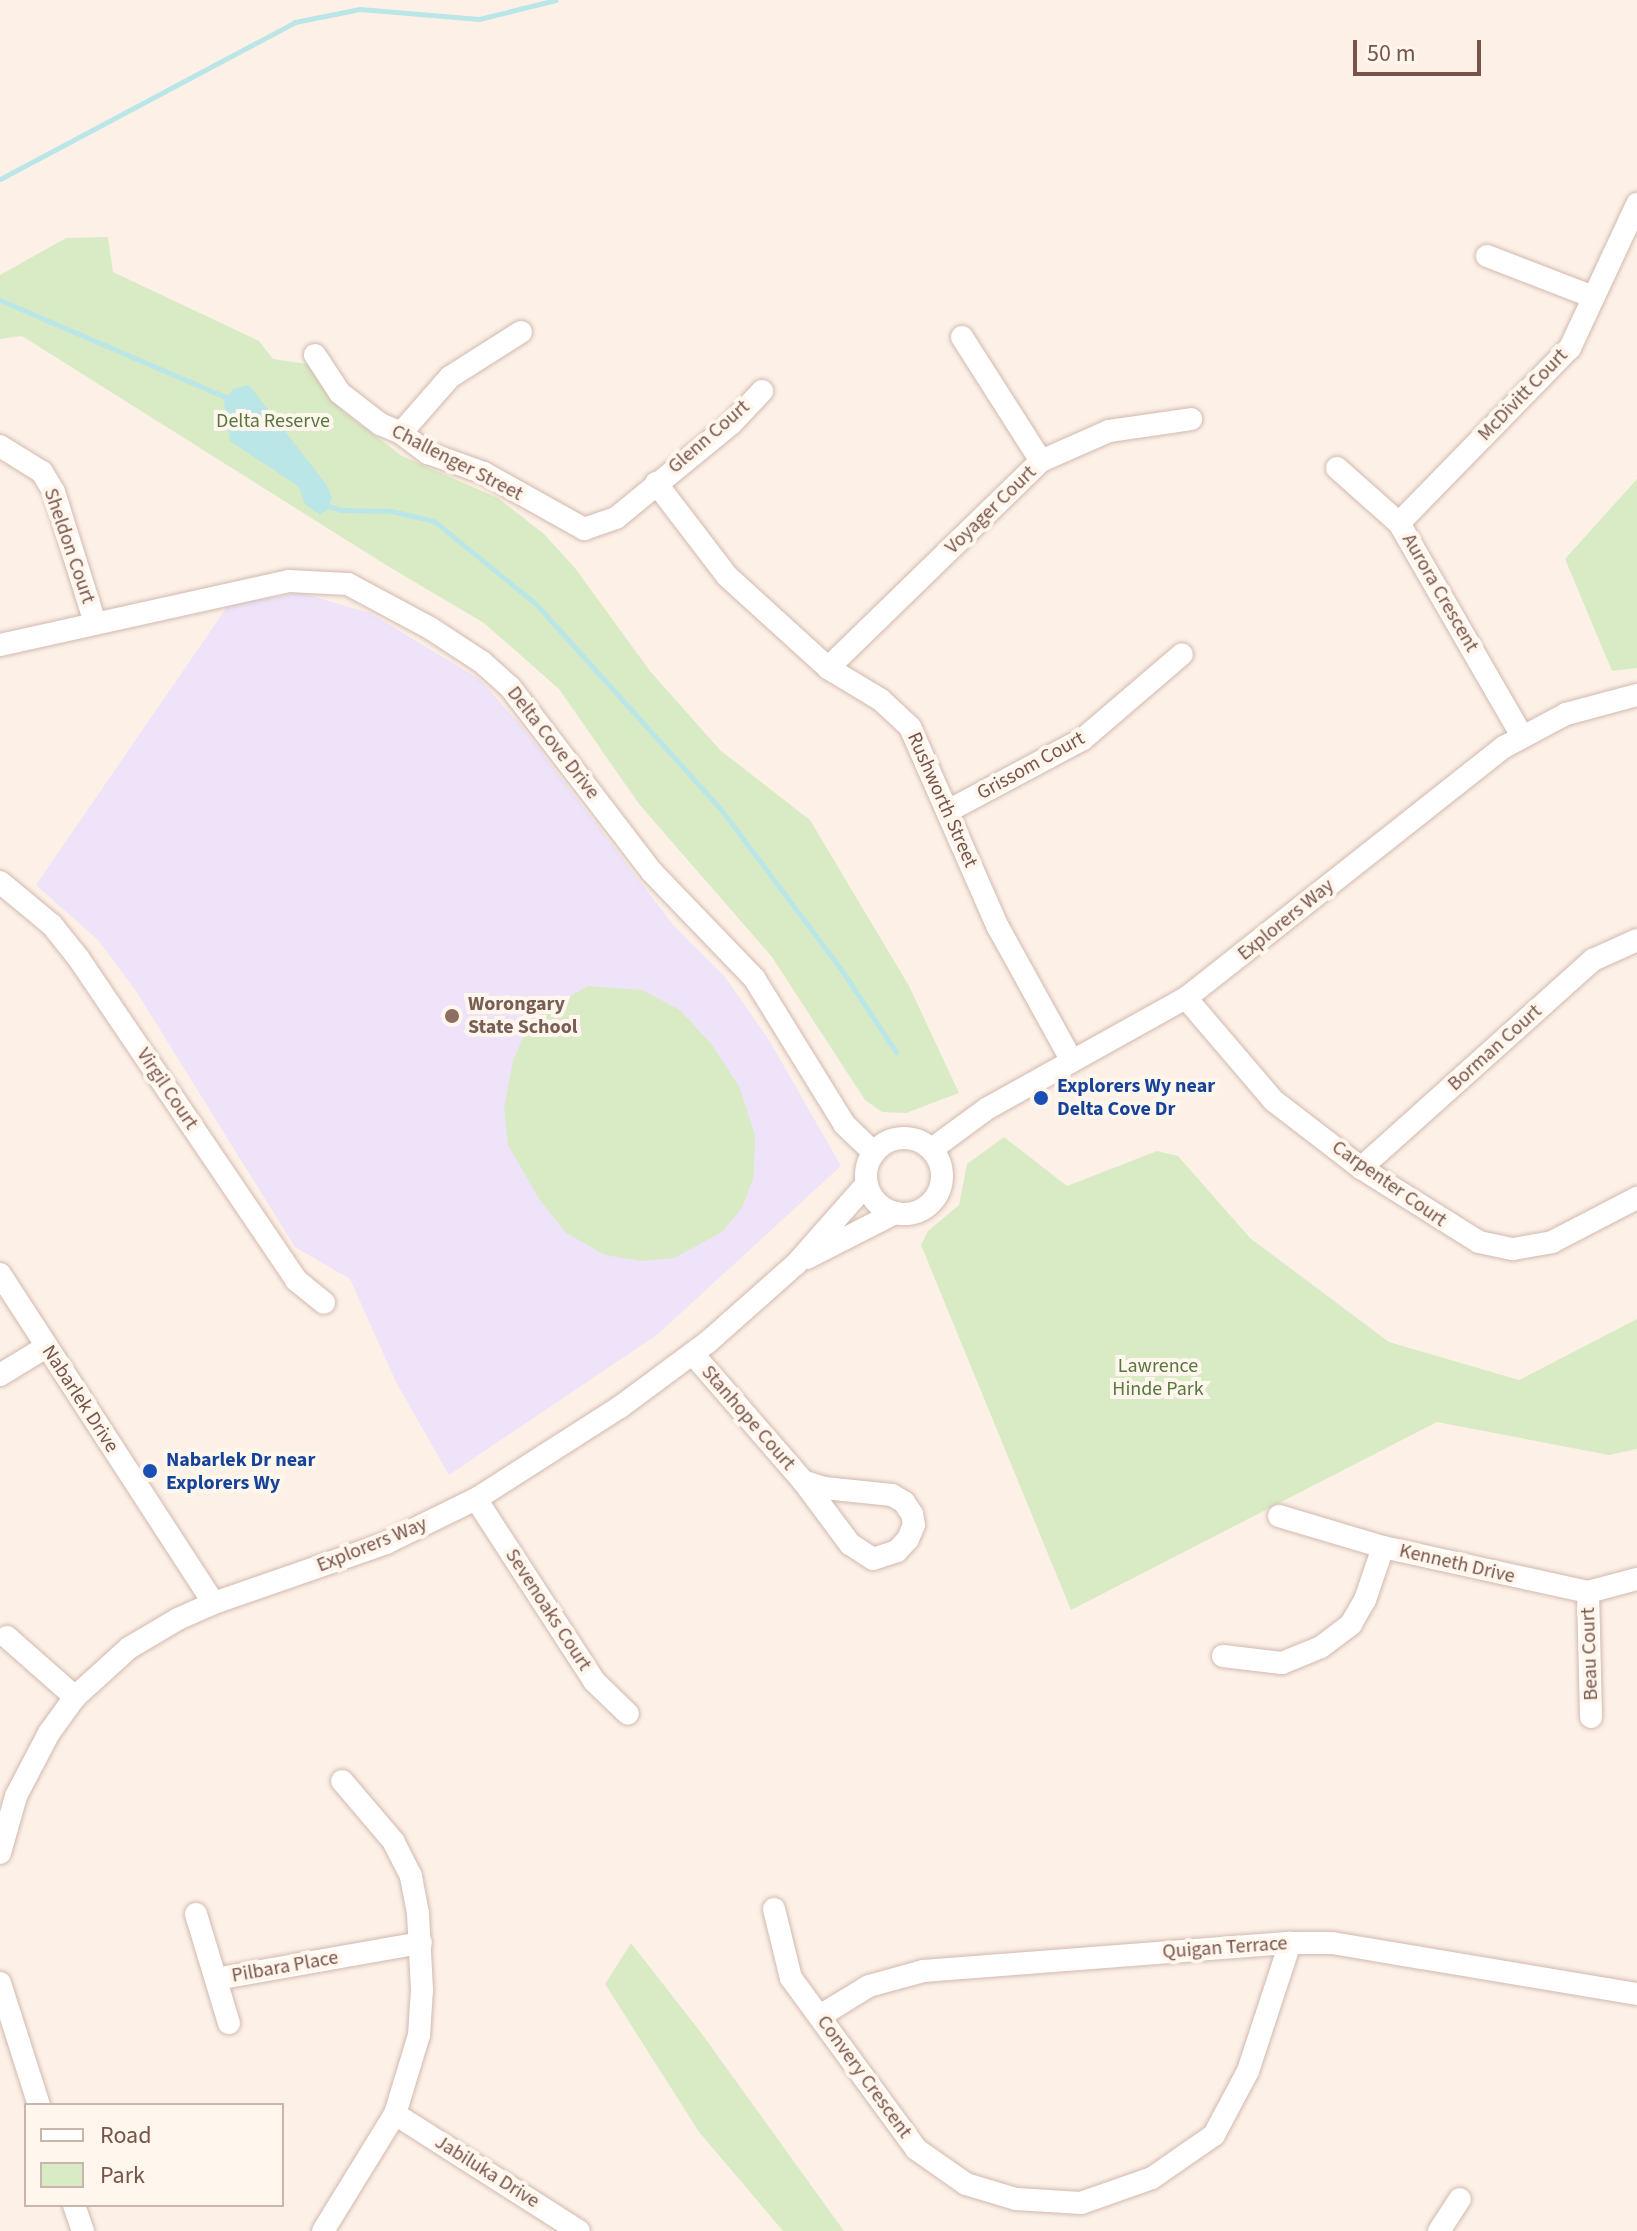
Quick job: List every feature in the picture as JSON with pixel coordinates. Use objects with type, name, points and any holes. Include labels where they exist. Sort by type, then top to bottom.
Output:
[{"type":"street","name":"McDivitt Court","points":[[1399,523],[1570,348],[1637,204]]},
{"type":"street","points":[[1487,256],[1593,297]]},
{"type":"street","points":[[401,433],[450,377],[521,332]]},
{"type":"street","points":[[962,337],[1041,461]]},
{"type":"street","name":"Challenger Street","points":[[315,355],[340,393],[380,424],[401,433],[428,453],[484,473],[584,529],[616,518],[656,483]]},
{"type":"street","name":"Glenn Court","points":[[656,483],[732,423],[762,391]]},
{"type":"street","name":"Voyager Court","points":[[828,668],[1041,461],[1109,431],[1191,419]]},
{"type":"street","name":"Sheldon Court","points":[[0,446],[42,472],[54,492],[95,623]]},
{"type":"street","name":"Aurora Crescent","points":[[1337,468],[1399,523],[1522,736]]},
{"type":"street","name":"Rushworth Street","points":[[656,483],[727,576],[828,668],[881,700],[910,727],[998,927],[1072,1061]]},
{"type":"street","name":"Delta Cove Drive","points":[[0,645],[289,581],[348,584],[430,628],[482,662],[510,687],[534,715],[652,872],[738,957],[764,993],[844,1124],[874,1153]]},
{"type":"street","name":"Grissom Court","points":[[948,811],[1083,739],[1182,654]]},
{"type":"street","name":"Explorers Way","points":[[796,1264],[895,1213],[921,1210],[931,1203],[941,1188],[943,1174],[932,1149],[964,1122],[1186,998],[1472,770],[1522,736],[1566,714],[1637,695]]},
{"type":"street","name":"Virgil Court","points":[[0,882],[52,925],[79,959],[296,1280],[324,1303]]},
{"type":"street","name":"Borman Court","points":[[1361,1168],[1593,960],[1637,940]]},
{"type":"street","name":"Carpenter Court","points":[[1186,998],[1274,1101],[1361,1168],[1449,1227],[1479,1242],[1513,1249],[1552,1242],[1637,1198]]},
{"type":"street","points":[[874,1153],[890,1140],[905,1137],[919,1140],[932,1149]]},
{"type":"street","name":"Explorers Way","points":[[0,1853],[8,1820],[30,1764],[75,1697],[129,1648],[178,1619],[214,1603],[386,1543],[476,1499],[620,1407],[693,1354],[796,1264],[866,1185],[865,1171],[874,1153]]},
{"type":"street","points":[[866,1185],[882,1208],[895,1213]]},
{"type":"street","name":"Nabarlek Drive","points":[[0,1274],[214,1603]]},
{"type":"street","points":[[0,1375],[46,1347]]},
{"type":"street","name":"Stanhope Court","points":[[693,1354],[803,1481],[850,1544],[873,1559],[884,1558],[908,1539],[914,1525],[912,1514],[904,1502],[892,1495],[824,1488],[803,1481]]},
{"type":"street","name":"Sevenoaks Court","points":[[476,1499],[594,1681],[628,1714]]},
{"type":"street","name":"Kenneth Drive","points":[[1279,1516],[1383,1547],[1588,1592],[1637,1579]]},
{"type":"street","points":[[1223,1656],[1282,1663],[1321,1647],[1351,1624],[1365,1600],[1383,1547]]},
{"type":"street","name":"Beau Court","points":[[1588,1592],[1591,1717]]},
{"type":"street","points":[[7,1637],[75,1697]]},
{"type":"street","points":[[323,2231],[395,2114],[419,2035],[421,1943],[411,1876],[403,1858],[376,1819],[342,1781]]},
{"type":"street","name":"Convery Crescent","points":[[774,1909],[791,1978],[916,2149],[966,2184],[1016,2199],[1081,2203],[1152,2178],[1214,2135],[1248,2071],[1290,1943]]},
{"type":"street","name":"Pilbara Place","points":[[196,1914],[216,1979],[421,1943]]},
{"type":"street","name":"Quigan Terrace","points":[[820,2016],[869,1986],[923,1971],[1290,1943],[1332,1943],[1637,1994]]},
{"type":"street","points":[[216,1979],[229,2023]]},
{"type":"street","points":[[0,1983],[38,2103]]},
{"type":"street","name":"Jabiluka Drive","points":[[395,2114],[579,2231]]},
{"type":"street","points":[[1439,2231],[1460,2199]]},
{"type":"street","points":[[75,2207],[83,2231]]},
{"type":"shaded area","name":"Worongary State School","points":[[301,593],[370,613],[479,679],[524,729],[674,926],[725,977],[769,1040],[841,1166],[658,1334],[449,1475],[396,1382],[350,1279],[295,1247],[136,991],[98,940],[36,885],[229,604]]},
{"type":"green space","name":"Delta Reserve","points":[[108,237],[113,272],[259,341],[273,359],[307,364],[344,412],[402,456],[498,498],[544,534],[575,568],[650,671],[720,750],[810,820],[909,986],[959,1093],[906,1113],[882,1112],[865,1100],[772,957],[639,804],[559,689],[484,623],[386,565],[22,336],[0,339],[0,275],[66,238]]},
{"type":"green space","points":[[1637,479],[1637,668],[1612,671],[1565,559]]},
{"type":"green space","points":[[588,986],[642,990],[680,1010],[712,1045],[739,1086],[755,1135],[754,1176],[742,1208],[722,1232],[674,1258],[641,1261],[605,1255],[566,1233],[539,1199],[508,1145],[504,1109],[513,1061],[527,1028],[547,1009]]},
{"type":"green space","name":"Lawrence Hinde Park","points":[[1004,1137],[1067,1186],[1157,1151],[1178,1156],[1250,1238],[1389,1342],[1519,1380],[1637,1319],[1637,1449],[1609,1455],[1437,1422],[1071,1610],[921,1245],[928,1231],[959,1205],[967,1164]]},
{"type":"green space","points":[[631,1943],[702,2034],[844,2231],[783,2231],[699,2132],[605,1984]]},
{"type":"water","points":[[249,385],[326,484],[332,498],[327,510],[320,515],[305,504],[298,486],[230,441],[224,401],[233,389]]},
{"type":"waterway","points":[[0,179],[295,22],[360,9],[479,19],[556,0]]},
{"type":"waterway","points":[[0,300],[230,399]]},
{"type":"waterway","points":[[324,505],[341,510],[391,511],[434,521],[536,604],[723,812],[841,969],[896,1052]]},
{"type":"place","name":"Worongary State School","points":[[452,1016]]},
{"type":"place","name":"Explorers Wy near Delta Cove Dr","points":[[1041,1098]]},
{"type":"place","name":"Nabarlek Dr near Explorers Wy","points":[[150,1471]]}]
